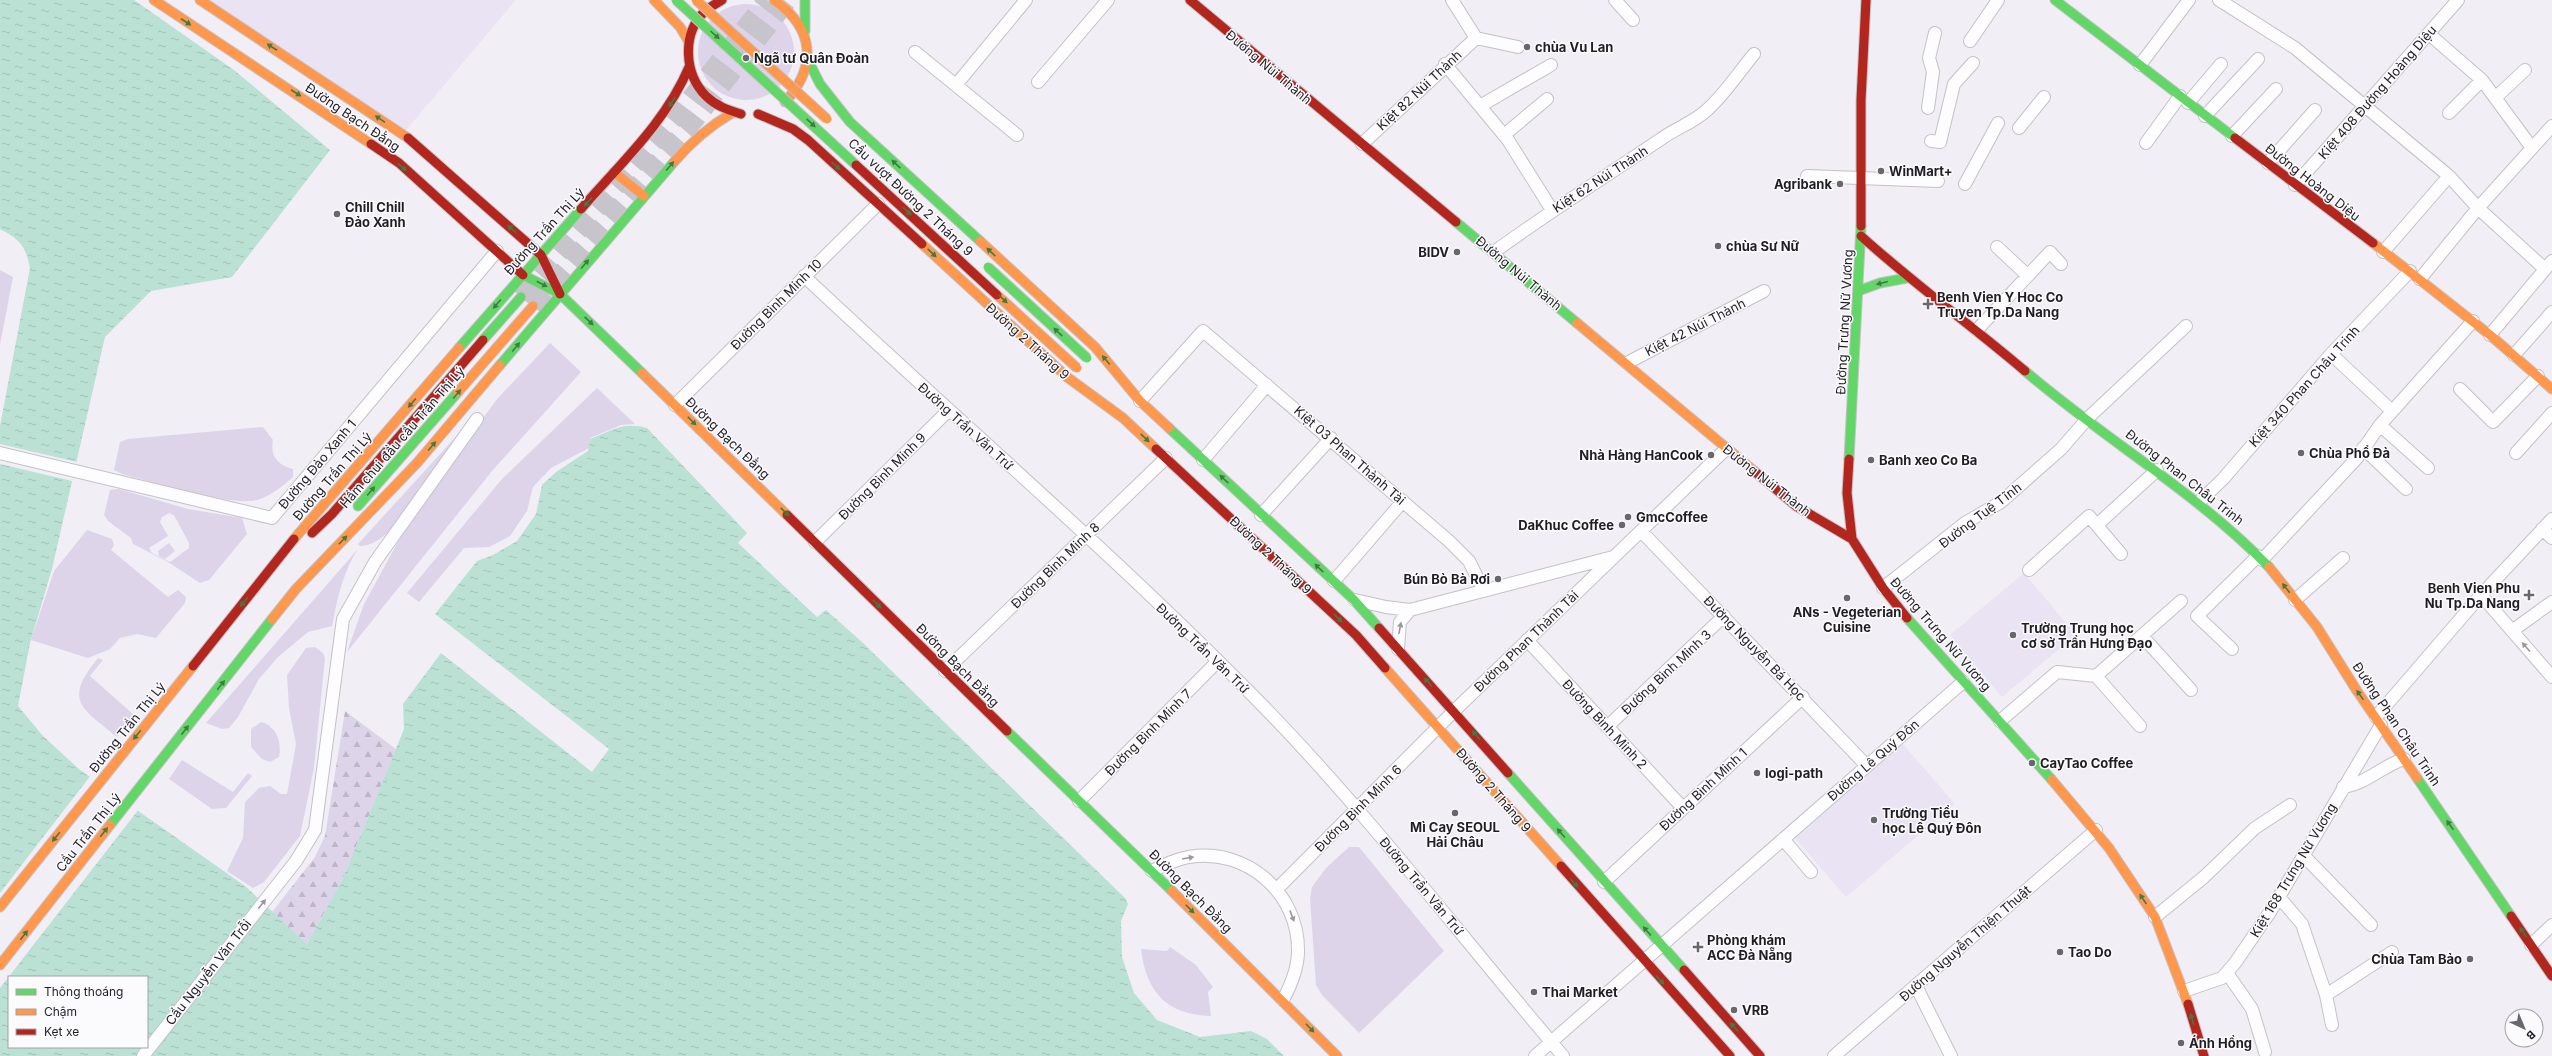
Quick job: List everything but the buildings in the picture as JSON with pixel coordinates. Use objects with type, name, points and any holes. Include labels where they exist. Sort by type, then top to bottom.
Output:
[{"type":"main road","name":"Đường Bạch Đằng","points":[[200,0],[337,89],[415,144],[541,255]]},
{"type":"main road","points":[[654,0],[680,27],[689,42]]},
{"type":"main road","name":"Cầu vượt Đường 2 Tháng 9","points":[[676,0],[1082,374],[1123,418]]},
{"type":"main road","name":"Cầu vượt Đường 2 Tháng 9","points":[[696,0],[837,128]]},
{"type":"main road","points":[[722,0],[709,8],[700,18],[689,42],[689,68],[700,91],[720,108],[732,112],[758,114],[773,109],[792,95],[800,85],[808,60],[805,35],[805,0]]},
{"type":"main road","points":[[774,0],[792,12],[805,35]]},
{"type":"main road","name":"Đường Núi Thành","points":[[1190,0],[1627,363],[1726,449],[1796,506],[1852,539]]},
{"type":"main road","name":"Đường Trưng Nữ Vương","points":[[1866,0],[1861,100],[1861,236],[1847,493],[1852,539],[1883,588],[1964,682],[2096,830],[2155,918],[2184,991],[2204,1056]]},
{"type":"main road","name":"Đường Hoàng Diệu","points":[[2055,0],[2295,185],[2410,271],[2547,382]]},
{"type":"main road","name":"Đường Bạch Đằng","points":[[161,2],[324,111],[398,164],[523,275],[560,294],[1283,1000],[1337,1056]]},
{"type":"main road","name":"Đường 2 Tháng 9","points":[[808,60],[820,84],[850,122],[1095,347],[1140,401],[1353,599],[1454,711],[1660,946],[1760,1056]]},
{"type":"main road","name":"Đường Trần Thị Lý","points":[[0,907],[322,505],[614,172],[671,104],[689,68]]},
{"type":"main road","points":[[296,589],[417,463],[687,147],[715,123],[732,112]]},
{"type":"main road","name":"Đường 2 Tháng 9","points":[[758,114],[777,121],[798,132],[1067,377],[1123,418],[1356,635],[1438,726],[1643,961],[1730,1056]]},
{"type":"main road","points":[[378,150],[395,130]]},
{"type":"main road","points":[[614,172],[644,196]]},
{"type":"main road","name":"Đường Phan Châu Trinh","points":[[1861,236],[1908,278],[1977,330],[2034,378],[2199,502],[2237,534],[2260,558],[2296,600],[2317,628],[2378,721],[2552,976]]},
{"type":"main road","points":[[541,255],[560,294]]},
{"type":"main road","name":"Cầu vượt Đường 2 Tháng 9","points":[[981,262],[1093,363],[1140,401]]},
{"type":"main road","points":[[1858,291],[1880,283],[1908,278]]},
{"type":"main road","name":"Hầm chui đầu cầu Trần Thị Lý","points":[[269,572],[332,514],[521,297]]},
{"type":"main road","name":"Hầm chui đầu cầu Trần Thị Lý","points":[[354,512],[533,306]]},
{"type":"main road","points":[[296,589],[339,529]]},
{"type":"main road","name":"Cầu Trần Thị Lý","points":[[0,965],[296,589]]},
{"type":"street","points":[[956,85],[1026,0]]},
{"type":"street","points":[[1038,82],[1108,0]]},
{"type":"street","points":[[1452,0],[1476,38],[1518,47]]},
{"type":"street","points":[[1615,0],[1632,20]]},
{"type":"street","points":[[1970,41],[1998,0]]},
{"type":"street","points":[[2140,65],[2189,0]]},
{"type":"street","points":[[2219,0],[2295,48],[2364,107],[2449,176],[2478,208],[2548,265],[2490,335]]},
{"type":"street","name":"Kiệt 408 Đường Hoàng Diệu","points":[[2295,185],[2458,0]]},
{"type":"street","points":[[1928,108],[1934,72],[1929,58],[1935,33]]},
{"type":"street","points":[[2429,34],[2482,80],[2532,148]]},
{"type":"street","name":"Kiệt 82 Núi Thành","points":[[1362,144],[1445,64],[1476,38]]},
{"type":"street","points":[[915,52],[1017,135]]},
{"type":"street","name":"Kiệt 62 Núi Thành","points":[[1494,252],[1552,210],[1670,132],[1683,128],[1707,110],[1754,54]]},
{"type":"street","points":[[2205,116],[2258,59]]},
{"type":"street","points":[[1931,141],[1940,142],[1954,84],[1973,63]]},
{"type":"street","points":[[1445,64],[1504,135],[1552,210]]},
{"type":"street","points":[[2146,143],[2184,100],[2221,64]]},
{"type":"street","points":[[1480,106],[1551,65]]},
{"type":"street","points":[[2495,98],[2525,70]]},
{"type":"street","points":[[2449,113],[2482,80]]},
{"type":"street","points":[[2232,136],[2276,89]]},
{"type":"street","points":[[2019,128],[2044,98]]},
{"type":"street","points":[[1504,135],[1547,99]]},
{"type":"street","points":[[2268,163],[2315,110]]},
{"type":"street","points":[[1964,184],[1998,123]]},
{"type":"street","points":[[2420,279],[2478,208],[2552,126]]},
{"type":"street","points":[[1807,176],[1861,176],[1938,181]]},
{"type":"street","points":[[2383,252],[2449,176]]},
{"type":"street","name":"Đường Bình Minh 10","points":[[675,405],[878,204]]},
{"type":"street","points":[[1997,247],[2027,275]]},
{"type":"street","name":"Đường Đảo Xanh 1","points":[[0,453],[272,518],[497,251]]},
{"type":"street","points":[[1977,330],[2050,252],[2061,264]]},
{"type":"street","name":"Kiệt 340 Phan Châu Trinh","points":[[2199,502],[2223,479],[2331,354],[2410,271]]},
{"type":"street","name":"Đường Trần Văn Trứ","points":[[804,276],[948,411],[1087,534],[1264,707],[1356,808],[1564,1056]]},
{"type":"street","name":"Kiệt 42 Núi Thành","points":[[1627,363],[1764,291]]},
{"type":"street","points":[[2514,355],[2552,312]]},
{"type":"street","points":[[2232,649],[2197,616],[2260,558],[2363,448],[2392,411],[2473,321]]},
{"type":"street","name":"Đường Tuệ Tĩnh","points":[[1883,588],[1965,523],[2001,502],[2061,449],[2088,418],[2186,326]]},
{"type":"street","name":"Kiệt 03 Phan Thành Tài","points":[[1140,401],[1203,331],[1403,501],[1469,561],[1484,590]]},
{"type":"street","points":[[2331,354],[2392,411]]},
{"type":"street","points":[[2460,389],[2493,422],[2547,382]]},
{"type":"street","points":[[1203,460],[1267,386]]},
{"type":"street","name":"Đường Bình Minh 9","points":[[815,542],[948,411]]},
{"type":"street","points":[[2516,452],[2552,413]]},
{"type":"street","name":"Cầu Nguyễn Văn Trỗi","points":[[143,1056],[296,861],[315,830],[343,619],[375,562],[477,419]]},
{"type":"street","points":[[2380,425],[2428,468]]},
{"type":"street","name":"Đường 2 Tháng 9","points":[[1261,514],[1330,438]]},
{"type":"street","points":[[2363,448],[2406,489]]},
{"type":"street","name":"Đường Phan Thành Tài","points":[[1438,726],[1726,449]]},
{"type":"street","name":"Đường Bình Minh 8","points":[[945,671],[1166,458]]},
{"type":"street","points":[[2098,524],[2157,470]]},
{"type":"street","points":[[1334,581],[1403,501]]},
{"type":"street","points":[[2029,570],[2089,516],[2098,524],[2121,554]]},
{"type":"street","name":"Kiệt 168 Trưng Nữ Vương","points":[[2184,991],[2222,978],[2227,973],[2279,897],[2343,787],[2378,721],[2481,595],[2552,518]]},
{"type":"street","points":[[2542,529],[2552,538]]},
{"type":"street","name":"Đường Nguyễn Bá Học","points":[[1641,531],[1867,766]]},
{"type":"street","name":"Đường Phan Thành Tài","points":[[1353,599],[1386,607],[1410,610],[1614,557]]},
{"type":"street","points":[[2296,600],[2343,558]]},
{"type":"street","points":[[2481,595],[2552,677]]},
{"type":"street","points":[[2096,676],[2181,601]]},
{"type":"street","points":[[2512,631],[2552,602]]},
{"type":"street","points":[[1398,649],[1400,622],[1410,610]]},
{"type":"street","name":"Đường Bình Minh 3","points":[[1607,727],[1724,616]]},
{"type":"street","points":[[2142,636],[2191,690]]},
{"type":"street","name":"Đường Bình Minh 2","points":[[1527,640],[1683,808]]},
{"type":"street","name":"Đường Bình Minh 7","points":[[1079,801],[1217,662]]},
{"type":"street","points":[[2000,721],[2057,672],[2096,676],[2140,726]]},
{"type":"street","name":"Đường Lê Quý Đôn","points":[[1535,1056],[1964,682]]},
{"type":"street","name":"Đường Bình Minh 1","points":[[1604,882],[1802,698]]},
{"type":"street","name":"Đường Bình Minh 6","points":[[1277,889],[1438,726]]},
{"type":"street","points":[[2343,787],[2358,784],[2384,768],[2404,759]]},
{"type":"street","points":[[2155,918],[2204,877],[2255,828],[2290,804]]},
{"type":"street","name":"Đường Nguyễn Thiện Thuật","points":[[1834,1056],[2096,830]]},
{"type":"street","points":[[1783,839],[1811,872]]},
{"type":"street","points":[[2303,855],[2371,925]]},
{"type":"street","points":[[1152,872],[1170,862],[1189,857],[1221,857],[1246,865],[1263,876],[1277,889],[1293,919],[1298,941],[1296,969],[1283,1000]]},
{"type":"street","points":[[2279,897],[2302,924],[2326,995],[2332,1025]]},
{"type":"street","points":[[2531,945],[2552,924]]},
{"type":"street","points":[[2326,995],[2392,952]]},
{"type":"street","points":[[2227,973],[2252,1009],[2265,1052]]},
{"type":"street","points":[[1916,986],[1951,1056]]},
{"type":"shaded area","points":[[195,0],[516,0],[401,136]]},
{"type":"shaded area","name":"Trường Trung học cơ sở Trần Hưng Đạo","points":[[2024,573],[2076,635],[2002,697],[1950,635]]},
{"type":"shaded area","name":"Trường Tiểu học Lê Quý Đôn","points":[[1901,742],[1955,804],[1846,897],[1793,836]]},
{"type":"green space","points":[[746,4],[764,7],[780,18],[791,34],[794,52],[791,70],[780,86],[764,97],[746,100],[728,97],[712,86],[701,70],[698,52],[701,34],[712,18],[728,7]]},
{"type":"green space","points":[[0,270],[13,277],[0,345]]},
{"type":"green space","points":[[550,343],[581,372],[492,471],[347,652],[364,604],[410,520],[453,458],[498,398]]},
{"type":"green space","points":[[597,388],[635,424],[621,425],[590,438],[589,448],[551,468],[533,487],[527,511],[510,536],[489,547],[464,548],[419,602],[407,593],[502,479]]},
{"type":"green space","points":[[263,427],[273,440],[272,446],[276,459],[283,465],[293,469],[293,477],[278,490],[260,499],[249,501],[233,500],[193,493],[122,474],[114,470],[120,442],[128,439]]},
{"type":"green space","points":[[462,430],[431,480],[402,518],[388,533],[373,543],[360,546],[358,544]]},
{"type":"green space","points":[[119,489],[188,509],[242,518],[247,534],[209,580],[200,583],[168,562],[133,544],[131,538],[108,521],[104,515],[110,490]],"holes":[[[169,513],[174,515],[189,543],[189,548],[170,562],[152,553],[149,548],[168,536],[160,522],[162,517]]]},
{"type":"green space","points":[[87,530],[112,539],[114,545],[111,550],[168,597],[178,590],[186,597],[185,603],[156,638],[137,634],[120,638],[110,649],[88,658],[31,640],[54,571]]},
{"type":"green space","points":[[169,543],[175,551],[165,559],[159,556],[158,551]]},
{"type":"green space","points":[[358,549],[344,576],[332,626],[308,632],[278,657],[259,679],[238,717],[229,728],[222,729],[206,723]]},
{"type":"green space","points":[[315,647],[323,653],[325,658],[314,768],[300,836],[264,882],[253,888],[227,871],[243,838],[245,802],[259,788],[270,786],[281,794],[287,794],[296,744],[289,708],[287,675],[306,648]]},
{"type":"green space","points":[[98,658],[103,660],[90,676],[134,715],[117,737],[86,710],[81,702],[79,694],[81,684]]},
{"type":"green space","points":[[345,711],[396,749],[343,878],[307,944],[272,912],[315,857],[325,836]]},
{"type":"green space","points":[[261,722],[271,727],[275,731],[279,741],[279,757],[270,762],[262,759],[251,747],[251,729]]},
{"type":"green space","points":[[182,760],[233,792],[248,773],[252,776],[226,808],[212,809],[169,779]]},
{"type":"green space","points":[[1349,847],[1359,847],[1444,951],[1359,1033],[1322,995],[1316,985],[1310,898],[1312,887],[1326,868]]},
{"type":"green space","points":[[1170,947],[1196,965],[1213,987],[1208,992],[1211,1016],[1195,1015],[1182,1011],[1170,1005],[1161,998],[1153,988],[1144,964],[1141,949],[1167,951]]},
{"type":"water","points":[[0,0],[134,0],[234,70],[330,150],[232,277],[151,291],[105,337],[52,569],[30,643],[18,706],[43,736],[80,770],[245,886],[307,944],[343,878],[404,729],[403,704],[441,653],[592,772],[609,749],[435,614],[477,561],[493,555],[517,541],[536,514],[542,485],[556,472],[588,451],[590,439],[624,426],[639,426],[647,428],[747,533],[738,543],[817,617],[826,610],[863,643],[1125,898],[1128,904],[1121,921],[1122,957],[1134,993],[1157,1020],[1200,1037],[1251,1031],[1267,1039],[1284,1056],[0,1056],[0,426],[30,268],[24,249],[13,236],[0,229]]},
{"type":"pier","points":[[0,444],[77,462],[72,481],[0,464]]},
{"type":"pier","points":[[91,775],[139,809],[0,988],[0,893]]},
{"type":"tunnel","points":[[521,297],[684,107],[767,0]]},
{"type":"tunnel","points":[[533,306],[697,117],[788,0]]},
{"type":"traffic: fast","points":[[676,0],[856,165]]},
{"type":"traffic: fast","points":[[805,0],[805,31]]},
{"type":"traffic: fast","points":[[2055,0],[2235,138]]},
{"type":"traffic: fast","points":[[808,60],[820,84],[850,122],[980,241]]},
{"type":"traffic: fast","points":[[500,365],[674,162]]},
{"type":"traffic: fast","points":[[459,348],[581,209]]},
{"type":"traffic: fast","points":[[1456,222],[1577,323]]},
{"type":"traffic: fast","points":[[1849,459],[1861,226]]},
{"type":"traffic: fast","points":[[988,267],[1087,358]]},
{"type":"traffic: fast","points":[[523,275],[560,294],[642,373]]},
{"type":"traffic: fast","points":[[1858,291],[1880,283],[1907,278]]},
{"type":"traffic: fast","points":[[483,340],[521,297]]},
{"type":"traffic: fast","points":[[2025,371],[2086,420],[2180,489],[2240,539],[2269,567]]},
{"type":"traffic: fast","points":[[358,506],[458,392]]},
{"type":"traffic: fast","points":[[1169,428],[1353,599],[1379,628]]},
{"type":"traffic: fast","points":[[1907,618],[2052,780]]},
{"type":"traffic: fast","points":[[110,825],[272,619]]},
{"type":"traffic: fast","points":[[1007,731],[1172,891]]},
{"type":"traffic: fast","points":[[1508,773],[1684,970]]},
{"type":"traffic: fast","points":[[2417,778],[2511,916]]},
{"type":"traffic: slow","points":[[154,0],[371,144]]},
{"type":"traffic: slow","points":[[200,0],[408,138]]},
{"type":"traffic: slow","points":[[654,0],[680,27],[689,42]]},
{"type":"traffic: slow","points":[[696,0],[827,119]]},
{"type":"traffic: slow","points":[[774,0],[787,11],[797,23],[804,35],[807,48],[807,61],[803,75],[796,88],[785,102]]},
{"type":"traffic: slow","points":[[674,162],[701,135],[732,113]]},
{"type":"traffic: slow","points":[[614,172],[644,196]]},
{"type":"traffic: slow","points":[[980,241],[1095,347],[1140,401],[1169,428]]},
{"type":"traffic: slow","points":[[2373,243],[2490,335],[2552,389]]},
{"type":"traffic: slow","points":[[922,244],[1067,377],[1123,418],[1156,449]]},
{"type":"traffic: slow","points":[[997,295],[1077,368]]},
{"type":"traffic: slow","points":[[458,392],[533,306]]},
{"type":"traffic: slow","points":[[1577,323],[1754,471]]},
{"type":"traffic: slow","points":[[294,539],[459,348]]},
{"type":"traffic: slow","points":[[272,619],[296,589],[417,463],[500,365]]},
{"type":"traffic: slow","points":[[642,373],[787,515]]},
{"type":"traffic: slow","points":[[2269,567],[2317,627],[2357,691],[2417,778]]},
{"type":"traffic: slow","points":[[0,907],[193,666]]},
{"type":"traffic: slow","points":[[1385,668],[1561,866]]},
{"type":"traffic: slow","points":[[2052,780],[2109,848],[2155,917],[2188,1004]]},
{"type":"traffic: slow","points":[[0,965],[110,825]]},
{"type":"traffic: slow","points":[[1172,891],[1337,1056]]},
{"type":"traffic: jam","points":[[722,0],[706,10],[697,21],[692,31],[688,54],[693,77],[706,96],[718,105],[741,114]]},
{"type":"traffic: jam","points":[[1190,0],[1456,222]]},
{"type":"traffic: jam","points":[[1861,226],[1861,100],[1866,0]]},
{"type":"traffic: jam","points":[[581,209],[641,142],[655,124],[668,106],[689,67]]},
{"type":"traffic: jam","points":[[758,114],[793,129],[808,140],[922,244]]},
{"type":"traffic: jam","points":[[408,138],[541,255]]},
{"type":"traffic: jam","points":[[2235,138],[2373,243]]},
{"type":"traffic: jam","points":[[371,144],[399,163],[523,275]]},
{"type":"traffic: jam","points":[[856,165],[997,295]]},
{"type":"traffic: jam","points":[[1861,236],[1901,271],[2025,371]]},
{"type":"traffic: jam","points":[[541,255],[560,294]]},
{"type":"traffic: jam","points":[[312,533],[332,514],[483,340]]},
{"type":"traffic: jam","points":[[1156,449],[1356,635],[1385,668]]},
{"type":"traffic: jam","points":[[1849,459],[1847,493],[1852,539],[1883,588],[1907,618]]},
{"type":"traffic: jam","points":[[1754,471],[1796,506],[1852,539]]},
{"type":"traffic: jam","points":[[787,515],[1007,731]]},
{"type":"traffic: jam","points":[[193,666],[294,539]]},
{"type":"traffic: jam","points":[[1379,628],[1508,773]]},
{"type":"traffic: jam","points":[[1561,866],[1730,1056]]},
{"type":"traffic: jam","points":[[2511,916],[2552,976]]},
{"type":"traffic: jam","points":[[1684,970],[1760,1056]]},
{"type":"traffic: jam","points":[[2188,1004],[2204,1056]]},
{"type":"place","name":"chùa Vu Lan","points":[[1527,47]]},
{"type":"place","name":"Ngã tư Quân Đoàn","points":[[746,58]]},
{"type":"place","name":"WinMart+","points":[[1881,171]]},
{"type":"place","name":"Agribank","points":[[1840,184]]},
{"type":"place","name":"Chill Chill Đảo Xanh","points":[[337,214]]},
{"type":"place","name":"chùa Sư Nữ","points":[[1718,246]]},
{"type":"place","name":"BIDV","points":[[1457,252]]},
{"type":"place","name":"Benh Vien Y Hoc Co Truyen Tp.Da Nang","points":[[1928,304]]},
{"type":"place","name":"Chùa Phổ Đà","points":[[2301,453]]},
{"type":"place","name":"Nhà Hàng HanCook","points":[[1711,455]]},
{"type":"place","name":"Banh xeo Co Ba","points":[[1871,460]]},
{"type":"place","name":"GmcCoffee","points":[[1628,517]]},
{"type":"place","name":"DaKhuc Coffee","points":[[1622,525]]},
{"type":"place","name":"Bún Bò Bà Rơi","points":[[1498,579]]},
{"type":"place","name":"Benh Vien Phu Nu Tp.Da Nang","points":[[2529,595]]},
{"type":"place","name":"ANs - Vegeterian Cuisine","points":[[1847,598]]},
{"type":"place","name":"Trường Trung học cơ sở Trần Hưng Đạo","points":[[2013,635]]},
{"type":"place","name":"CayTao Coffee","points":[[2032,763]]},
{"type":"place","name":"logi-path","points":[[1757,773]]},
{"type":"place","name":"Mì Cay SEOUL Hải Châu","points":[[1455,813]]},
{"type":"place","name":"Trường Tiểu học Lê Quý Đôn","points":[[1874,820]]},
{"type":"place","name":"Phòng khám ACC Đà Nẵng","points":[[1698,947]]},
{"type":"place","name":"Tao Do","points":[[2060,952]]},
{"type":"place","name":"Chùa Tam Bảo","points":[[2470,959]]},
{"type":"place","name":"Thai Market","points":[[1534,992]]},
{"type":"place","name":"VRB","points":[[1734,1010]]},
{"type":"place","name":"Ánh Hồng","points":[[2181,1043]]}]
